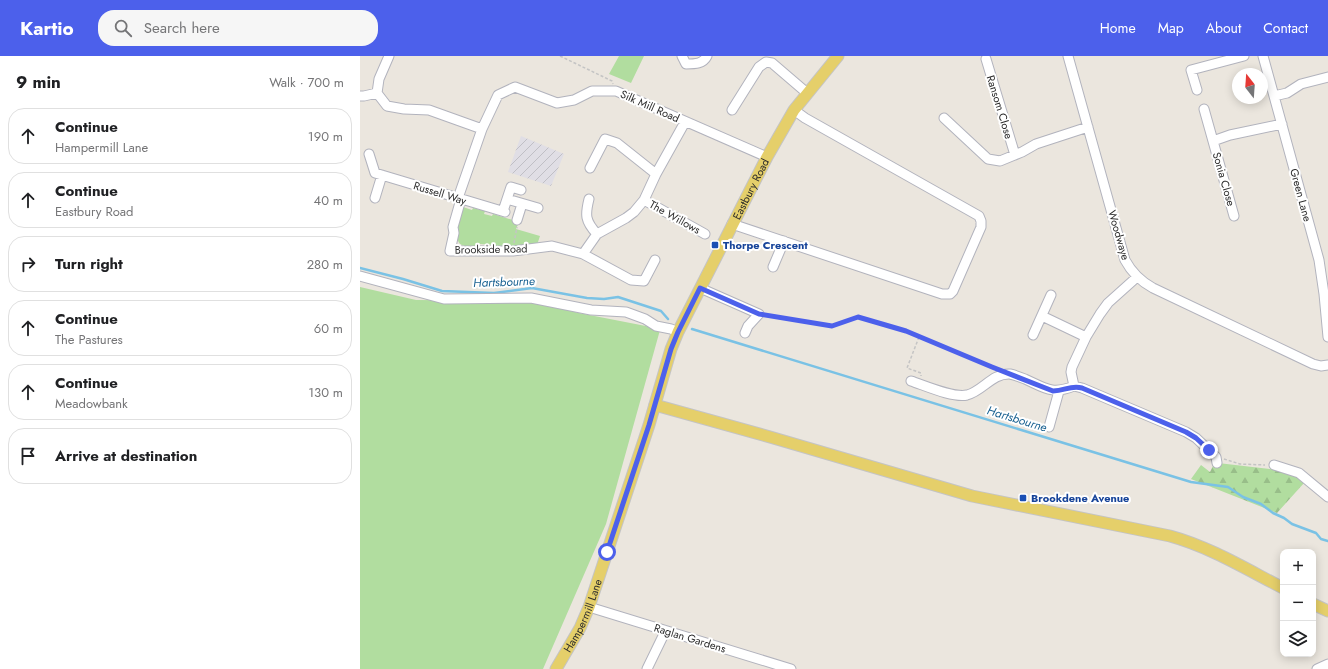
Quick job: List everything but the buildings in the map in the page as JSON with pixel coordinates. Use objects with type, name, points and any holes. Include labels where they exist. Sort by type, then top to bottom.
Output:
[{"type":"main road","name":"Eastbury Road","points":[[678,332],[767,157],[794,110],[807,92],[838,56]]},
{"type":"main road","name":"Hampermill Lane","points":[[556,669],[580,628],[589,607],[655,405],[671,349],[678,332]]},
{"type":"main road","points":[[655,405],[762,434],[972,496],[1170,536],[1188,541],[1280,586]]},
{"type":"main road","points":[[1316,605],[1328,611]]},
{"type":"street","points":[[389,56],[379,79],[377,93],[387,106],[404,109],[429,110],[482,129]]},
{"type":"street","points":[[682,56],[686,64],[696,64],[705,60],[707,56]]},
{"type":"street","name":"Woodwaye","points":[[1068,56],[1125,260],[1129,268],[1137,277],[1153,288],[1313,364],[1318,366],[1328,365]]},
{"type":"street","points":[[1197,90],[1191,70],[1244,56]]},
{"type":"street","name":"Green Lane","points":[[1263,56],[1319,260],[1326,293],[1328,337]]},
{"type":"street","name":"Ransom Close","points":[[986,59],[1015,155]]},
{"type":"street","points":[[732,110],[759,67],[766,62],[772,63],[807,92]]},
{"type":"street","points":[[1274,96],[1287,93],[1301,84],[1328,77]]},
{"type":"street","name":"Silk Mill Road","points":[[459,199],[482,129],[498,94],[515,87],[557,103],[574,100],[592,91],[616,91],[767,157]]},
{"type":"street","points":[[360,96],[377,93]]},
{"type":"street","name":"Sonia Close","points":[[1204,109],[1234,216]]},
{"type":"street","points":[[732,224],[945,294],[950,294],[953,291],[981,224],[980,218],[976,213],[845,141],[794,110]]},
{"type":"street","points":[[944,118],[988,159],[1000,161],[1036,144],[1088,127]]},
{"type":"street","points":[[583,254],[597,234],[626,218],[634,212],[644,200],[656,174],[685,122]]},
{"type":"street","name":"Sonia Close","points":[[1213,141],[1230,135],[1282,124]]},
{"type":"street","points":[[590,168],[605,139],[617,143],[656,174]]},
{"type":"street","points":[[369,154],[379,174],[375,198]]},
{"type":"street","name":"Russell Way","points":[[379,174],[504,212],[508,199]]},
{"type":"street","points":[[522,190],[511,187],[508,199],[538,208]]},
{"type":"street","points":[[589,198],[586,216],[588,224],[597,234]]},
{"type":"street","name":"Brookside Road","points":[[459,199],[450,251],[513,251],[552,246],[583,254],[631,280],[644,281],[655,260]]},
{"type":"street","name":"The Willows","points":[[644,200],[705,234]]},
{"type":"street","points":[[517,220],[522,204]]},
{"type":"street","points":[[773,267],[784,241]]},
{"type":"street","points":[[360,276],[444,299],[531,298],[591,310],[626,312],[646,319],[656,326],[678,332]]},
{"type":"street","points":[[1074,386],[1071,372],[1072,367],[1093,324],[1108,303],[1137,277]]},
{"type":"street","points":[[700,288],[759,314],[748,326],[745,333]]},
{"type":"street","points":[[1033,335],[1051,295]]},
{"type":"street","points":[[1042,316],[1086,337]]},
{"type":"street","points":[[911,381],[956,396],[962,396],[977,391],[1002,374],[1011,374],[1053,391],[1059,391],[1074,386],[1082,388],[1186,432],[1196,438],[1217,460]]},
{"type":"street","points":[[1049,426],[1059,391]]},
{"type":"street","points":[[1274,465],[1298,473],[1328,497]]},
{"type":"street","name":"Raglan Gardens","points":[[589,607],[791,669]]},
{"type":"street","points":[[647,669],[664,630]]},
{"type":"street","points":[[1318,669],[1328,664]]},
{"type":"path","points":[[560,56],[612,81],[616,91]]},
{"type":"path","points":[[513,251],[518,223],[517,220]]},
{"type":"path","points":[[759,314],[832,326],[858,317],[906,331],[997,369]]},
{"type":"path","points":[[919,337],[906,368],[921,373],[921,385]]},
{"type":"path","points":[[1217,460],[1240,464],[1274,465]]},
{"type":"shaded area","points":[[521,136],[564,154],[551,186],[508,172]]},
{"type":"green space","points":[[619,56],[644,56],[631,83],[609,74]]},
{"type":"green space","points":[[463,207],[472,210],[473,208],[485,211],[484,214],[492,216],[493,214],[519,222],[516,229],[540,236],[537,245],[517,246],[516,249],[494,248],[494,245],[480,244],[478,247],[461,245],[458,240],[459,230],[456,228]]},
{"type":"green space","points":[[360,287],[416,300],[532,301],[579,313],[660,330],[606,524],[543,669],[360,669]]},
{"type":"green space","points":[[1218,463],[1279,470],[1292,473],[1304,483],[1277,513],[1191,479],[1201,465],[1210,472],[1214,464]]},
{"type":"waterway","name":"Hartsbourne","points":[[360,268],[442,291],[494,293],[532,288],[587,298],[604,299],[618,297],[661,311],[668,319]]},
{"type":"waterway","name":"Hartsbourne","points":[[692,329],[1191,482],[1228,487],[1243,497],[1261,504],[1292,524],[1316,533],[1321,539],[1328,541]]},
{"type":"place","name":"Thorpe Crescent","points":[[715,245]]},
{"type":"place","name":"Brookdene Avenue","points":[[1023,498]]},
{"type":"route","points":[[607,552],[632,479],[671,349],[700,288],[759,314],[832,326],[858,317],[906,331],[1053,391],[1061,391],[1074,386],[1082,388],[1186,432],[1196,438],[1209,450]]}]
